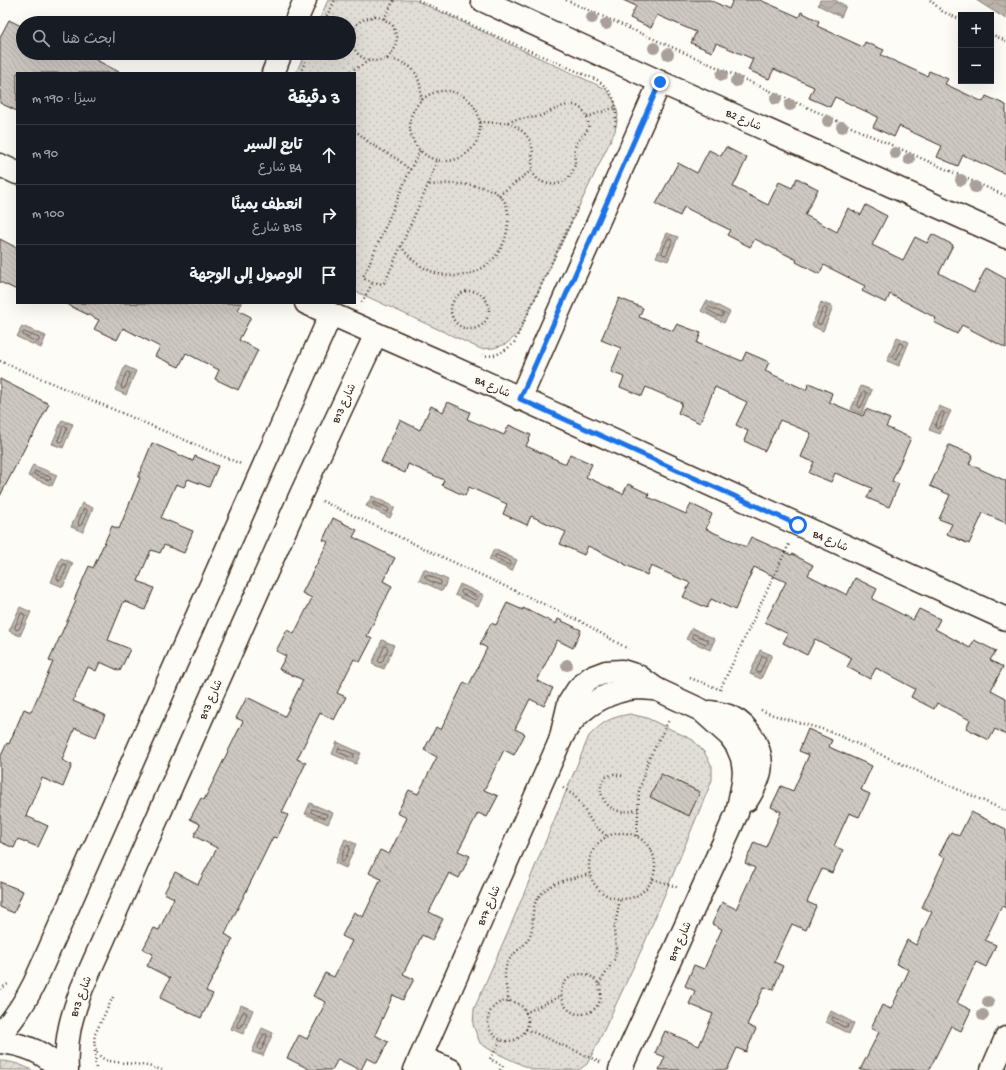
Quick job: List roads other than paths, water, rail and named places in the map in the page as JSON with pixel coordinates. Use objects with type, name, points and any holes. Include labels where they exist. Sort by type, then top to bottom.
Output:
[{"type":"street","points":[[298,16],[305,0]]},
{"type":"street","name":"B2 شارع","points":[[482,0],[660,82],[1006,237]]},
{"type":"street","points":[[272,72],[278,60]]},
{"type":"street","points":[[520,399],[660,82]]},
{"type":"street","points":[[0,165],[16,173]]},
{"type":"street","name":"B4 شارع","points":[[308,304],[1006,619]]},
{"type":"street","points":[[0,1034],[16,1014],[34,984],[331,314]]},
{"type":"street","name":"B13 شارع","points":[[67,1070],[66,1053],[69,1029],[82,988],[302,492],[376,334]]},
{"type":"street","name":"B17 شارع","points":[[418,1063],[560,741],[569,703],[578,689],[590,678],[606,672],[622,671],[638,676],[656,689]]},
{"type":"street","name":"B19 شارع","points":[[620,1070],[737,813],[743,784],[744,771],[742,758],[737,746],[730,736],[701,710],[656,689]]},
{"type":"street","points":[[992,1070],[1006,1038]]},
{"type":"street","points":[[0,1042],[22,1045],[35,1051],[48,1058],[60,1070]]},
{"type":"street","points":[[418,1063],[451,1070]]},
{"type":"water","points":[[820,0],[835,0],[846,6],[841,17],[818,5]]},
{"type":"water","points":[[976,0],[1006,0],[1006,19]]},
{"type":"water","points":[[667,233],[678,237],[668,261],[656,257]]},
{"type":"water","points":[[707,300],[730,312],[724,323],[701,311]]},
{"type":"water","points":[[821,302],[833,307],[823,331],[812,326]]},
{"type":"water","points":[[22,326],[46,336],[41,348],[17,337]]},
{"type":"water","points":[[897,337],[909,342],[899,366],[887,361]]},
{"type":"water","points":[[125,366],[136,371],[126,395],[115,390]]},
{"type":"water","points":[[861,386],[872,390],[862,414],[851,409]]},
{"type":"water","points":[[939,406],[951,411],[940,434],[929,430]]},
{"type":"water","points":[[62,420],[73,424],[63,448],[52,444]]},
{"type":"water","points":[[33,465],[57,475],[52,486],[28,476]]},
{"type":"water","points":[[372,496],[395,507],[390,518],[366,506]]},
{"type":"water","points":[[82,503],[93,508],[83,532],[71,527]]},
{"type":"water","points":[[494,549],[517,560],[512,571],[489,560]]},
{"type":"water","points":[[61,558],[73,563],[63,587],[51,582]]},
{"type":"water","points":[[424,569],[448,580],[442,591],[419,580]]},
{"type":"water","points":[[460,584],[484,595],[478,606],[455,595]]},
{"type":"water","points":[[20,607],[31,612],[20,636],[9,631]]},
{"type":"water","points":[[692,628],[715,639],[710,650],[686,639]]},
{"type":"water","points":[[382,640],[394,645],[384,669],[372,664]]},
{"type":"water","points":[[760,650],[772,655],[761,679],[750,674]]},
{"type":"water","points":[[337,742],[361,753],[356,764],[332,754]]},
{"type":"water","points":[[310,803],[333,813],[328,824],[305,814]]},
{"type":"water","points":[[345,839],[356,844],[346,868],[335,863]]},
{"type":"water","points":[[241,1005],[253,1010],[243,1034],[231,1029]]},
{"type":"water","points":[[831,1011],[854,1023],[849,1034],[826,1022]]},
{"type":"water","points":[[262,1028],[273,1033],[263,1056],[252,1052]]}]
